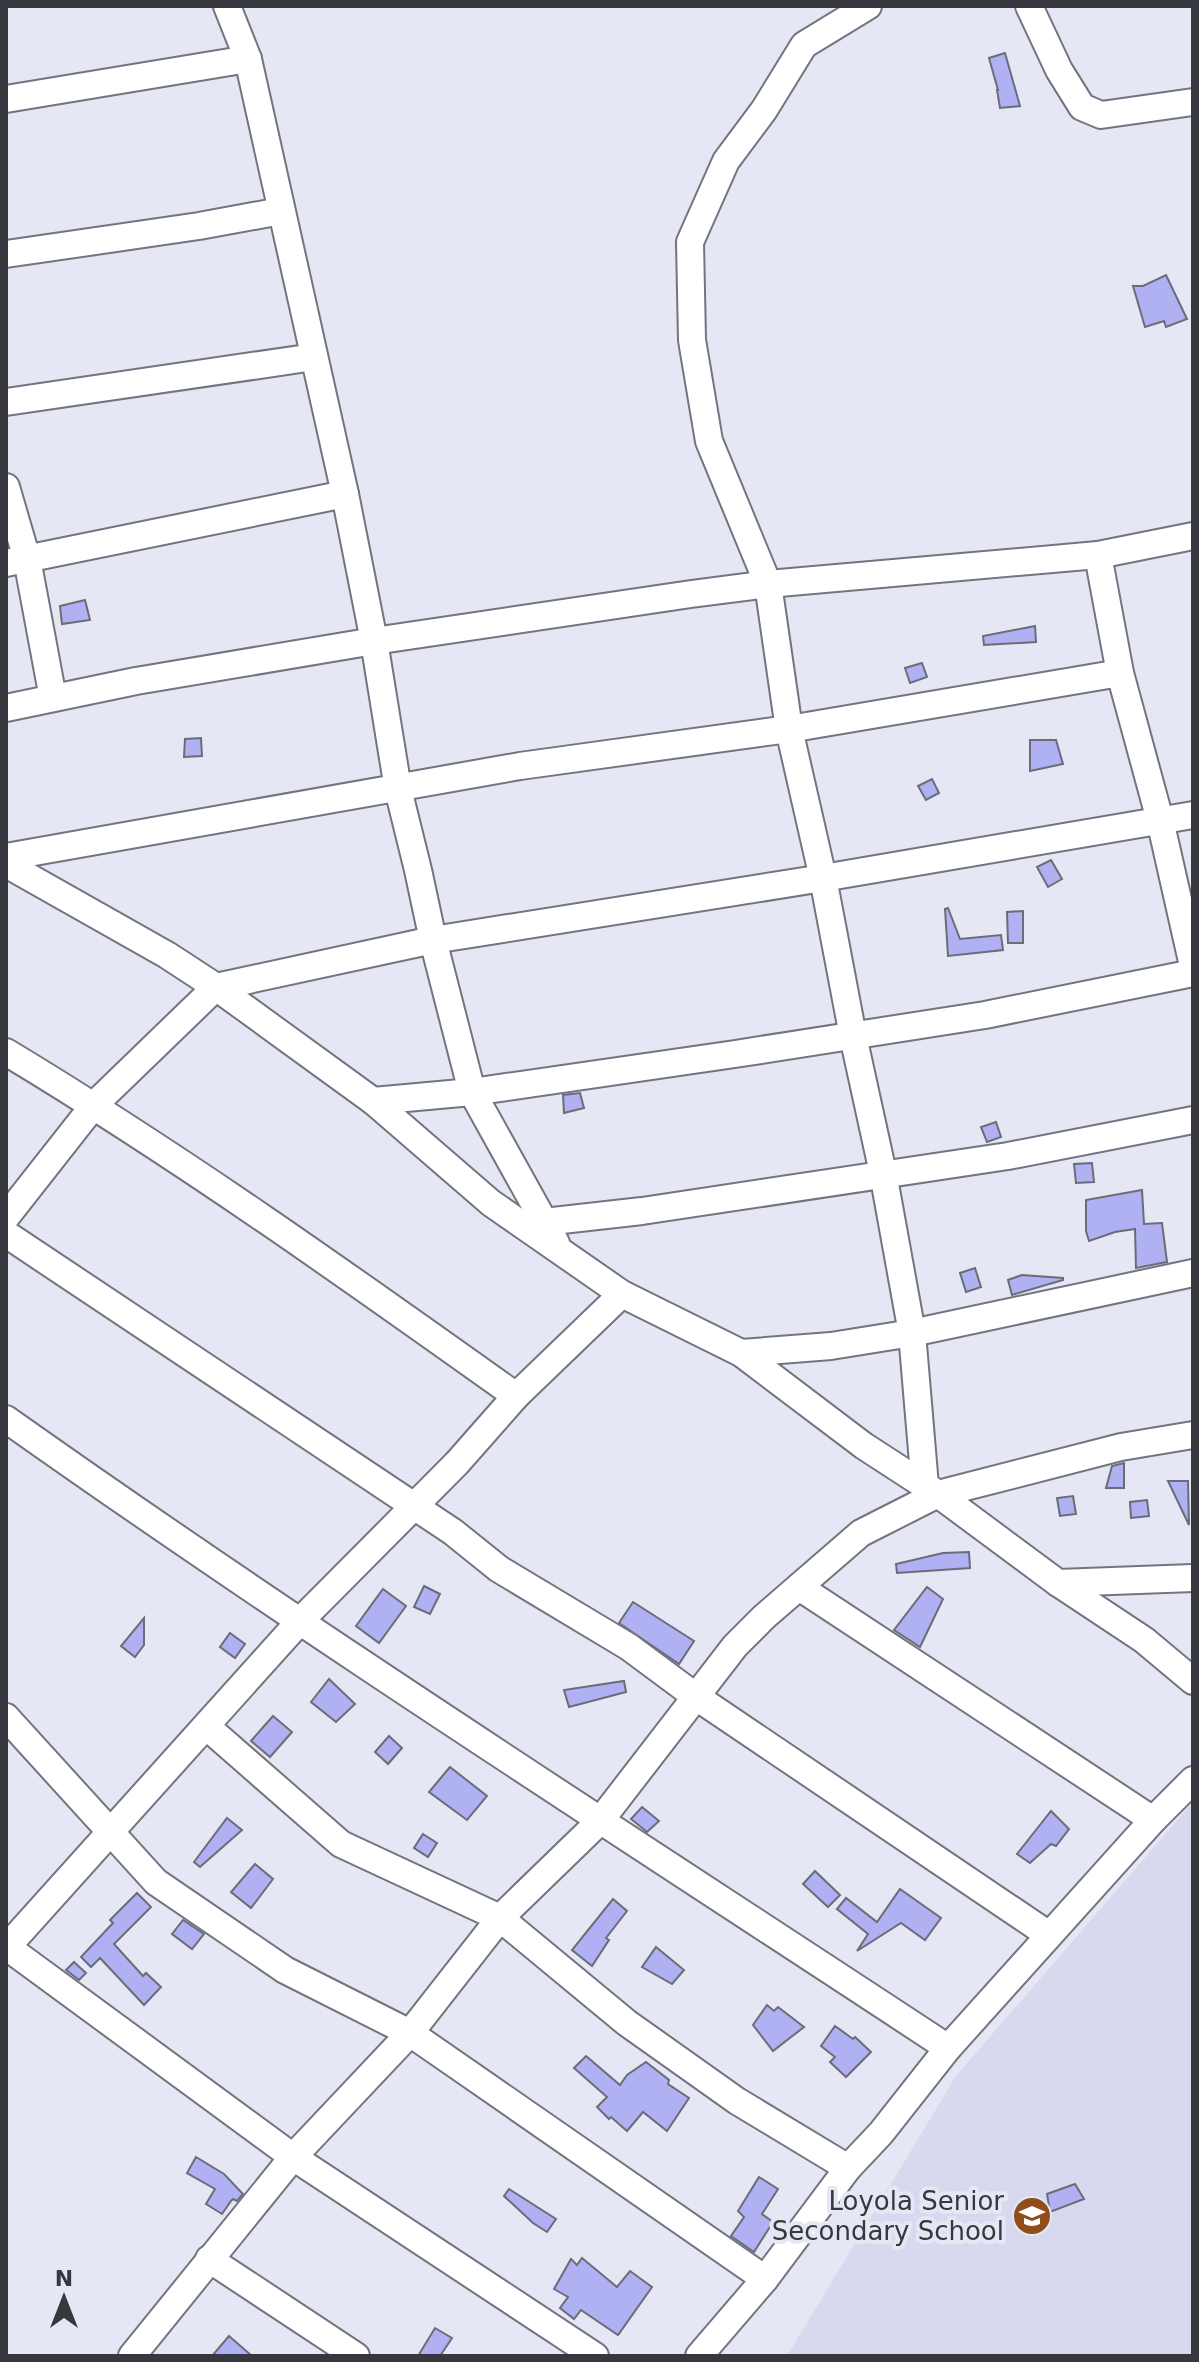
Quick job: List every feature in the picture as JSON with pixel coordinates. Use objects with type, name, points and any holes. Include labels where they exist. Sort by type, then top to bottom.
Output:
[{"type":"street","points":[[227,6],[248,59],[345,494],[374,641],[398,789],[472,1092],[560,1249]]},
{"type":"street","points":[[868,6],[804,45],[764,110],[726,161],[690,242],[692,340],[709,441],[768,584],[789,729],[823,878],[912,1333],[932,1490]]},
{"type":"street","points":[[1029,6],[1059,70],[1082,107],[1101,115],[1193,102]]},
{"type":"street","points":[[6,99],[248,59]]},
{"type":"street","points":[[6,254],[281,211]]},
{"type":"street","points":[[6,402],[314,357]]},
{"type":"street","points":[[6,487],[16,561],[53,698]]},
{"type":"street","points":[[16,561],[345,494]]},
{"type":"street","points":[[6,708],[136,681],[374,641],[691,594],[768,584],[1098,555],[1193,536]]},
{"type":"street","points":[[1098,555],[1120,673],[1160,820],[1193,966]]},
{"type":"street","points":[[6,857],[520,766],[789,729],[1120,673]]},
{"type":"street","points":[[6,1217],[94,1105],[216,987],[433,940],[1193,815]]},
{"type":"street","points":[[6,864],[167,955],[216,987],[373,1101],[491,1203],[622,1294],[741,1353],[864,1446],[932,1490],[1058,1583],[1144,1640],[1193,1681]]},
{"type":"street","points":[[373,1101],[472,1092],[853,1036],[985,1015],[1193,973]]},
{"type":"street","points":[[6,1052],[94,1105],[338,1269],[516,1396]]},
{"type":"street","points":[[544,1222],[642,1211],[1008,1156],[1193,1120]]},
{"type":"street","points":[[6,1234],[414,1506],[499,1569],[629,1647],[695,1696],[1049,1935]]},
{"type":"street","points":[[741,1353],[831,1346],[912,1333],[1193,1273]]},
{"type":"street","points":[[595,2356],[293,2157],[6,1948],[300,1621],[457,1463],[516,1396],[622,1294]]},
{"type":"street","points":[[6,1419],[300,1621],[948,2048]]},
{"type":"street","points":[[132,2356],[293,2157],[410,2033],[500,1918],[600,1821],[735,1646],[861,1533],[932,1490],[1121,1447],[1193,1435]]},
{"type":"street","points":[[1058,1583],[1193,1578]]},
{"type":"street","points":[[799,1587],[1153,1820]]},
{"type":"street","points":[[6,1717],[156,1882],[285,1970],[410,2033],[765,2279]]},
{"type":"street","points":[[206,1726],[341,1844],[500,1918],[627,2023],[737,2101],[848,2168]]},
{"type":"street","points":[[699,2356],[765,2279],[848,2168],[881,2133],[948,2048],[1153,1820],[1193,1780]]},
{"type":"street","points":[[209,2259],[356,2356]]},
{"type":"shaded area","name":"Loyola Senior Secondary School","points":[[1193,1802],[1193,2356],[787,2356],[956,2076]]},
{"type":"building","points":[[1005,53],[1020,106],[1000,108],[989,58]]},
{"type":"building","points":[[1166,275],[1187,319],[1166,327],[1164,321],[1145,327],[1133,286],[1143,286]]},
{"type":"building","points":[[85,600],[90,620],[62,624],[60,606]]},
{"type":"building","points":[[1035,626],[1036,642],[984,645],[983,636]]},
{"type":"building","points":[[922,663],[927,677],[910,683],[905,668]]},
{"type":"building","points":[[201,738],[202,756],[184,757],[185,739]]},
{"type":"building","points":[[1030,740],[1056,740],[1063,764],[1030,771]]},
{"type":"building","points":[[932,779],[939,793],[926,800],[918,786]]},
{"type":"building","points":[[1051,860],[1062,879],[1048,887],[1037,867]]},
{"type":"building","points":[[948,908],[960,939],[1001,935],[1003,950],[948,956],[945,909]]},
{"type":"building","points":[[1023,911],[1023,943],[1008,943],[1007,912]]},
{"type":"building","points":[[580,1093],[584,1108],[564,1113],[563,1095]]},
{"type":"building","points":[[996,1122],[1001,1137],[987,1142],[981,1127]]},
{"type":"building","points":[[1092,1163],[1094,1182],[1076,1183],[1074,1164]]},
{"type":"building","points":[[1142,1190],[1144,1224],[1162,1223],[1167,1262],[1136,1268],[1135,1229],[1089,1241],[1086,1200]]},
{"type":"building","points":[[975,1268],[981,1287],[966,1292],[960,1273]]},
{"type":"building","points":[[1022,1275],[1063,1280],[1012,1295],[1008,1280]]},
{"type":"building","points":[[1124,1463],[1124,1488],[1106,1488],[1112,1466]]},
{"type":"building","points":[[1168,1481],[1188,1481],[1189,1525]]},
{"type":"building","points":[[1073,1496],[1076,1514],[1060,1516],[1057,1498]]},
{"type":"building","points":[[1147,1500],[1149,1516],[1131,1518],[1130,1502]]},
{"type":"building","points":[[969,1552],[970,1568],[897,1573],[896,1564],[943,1553]]},
{"type":"building","points":[[424,1586],[440,1594],[430,1614],[414,1607]]},
{"type":"building","points":[[927,1587],[943,1599],[920,1647],[894,1630]]},
{"type":"building","points":[[383,1589],[406,1606],[379,1643],[356,1626]]},
{"type":"building","points":[[633,1602],[694,1641],[679,1664],[619,1623]]},
{"type":"building","points":[[144,1618],[144,1645],[135,1657],[121,1646]]},
{"type":"building","points":[[230,1633],[245,1644],[235,1658],[220,1647]]},
{"type":"building","points":[[329,1679],[355,1704],[336,1722],[311,1702]]},
{"type":"building","points":[[624,1681],[626,1692],[569,1707],[564,1690]]},
{"type":"building","points":[[273,1716],[292,1732],[270,1757],[251,1741]]},
{"type":"building","points":[[389,1736],[402,1748],[388,1764],[375,1752]]},
{"type":"building","points":[[450,1767],[487,1796],[467,1820],[429,1792]]},
{"type":"building","points":[[642,1807],[659,1821],[647,1832],[631,1819]]},
{"type":"building","points":[[1051,1811],[1069,1829],[1056,1846],[1051,1844],[1030,1863],[1017,1854]]},
{"type":"building","points":[[227,1818],[242,1830],[200,1867],[194,1862]]},
{"type":"building","points":[[423,1834],[437,1843],[428,1857],[414,1848]]},
{"type":"building","points":[[255,1864],[273,1879],[251,1908],[231,1892]]},
{"type":"building","points":[[815,1871],[840,1895],[828,1907],[803,1884]]},
{"type":"building","points":[[900,1889],[941,1918],[925,1940],[901,1923],[857,1951],[868,1934],[837,1909],[846,1898],[877,1922]]},
{"type":"building","points":[[137,1893],[151,1907],[114,1944],[143,1976],[146,1973],[161,1987],[144,2005],[100,1958],[91,1967],[81,1957],[113,1923],[110,1920]]},
{"type":"building","points":[[613,1899],[627,1911],[606,1938],[609,1940],[592,1966],[572,1950]]},
{"type":"building","points":[[183,1920],[204,1934],[192,1949],[172,1934]]},
{"type":"building","points":[[656,1947],[684,1970],[672,1984],[642,1967]]},
{"type":"building","points":[[74,1962],[86,1973],[79,1980],[66,1970]]},
{"type":"building","points":[[767,2005],[774,2011],[778,2007],[804,2027],[773,2051],[753,2025]]},
{"type":"building","points":[[835,2026],[853,2039],[855,2037],[871,2052],[846,2077],[830,2062],[835,2057],[821,2046]]},
{"type":"building","points":[[586,2056],[620,2085],[627,2075],[646,2062],[669,2080],[668,2084],[689,2098],[667,2131],[643,2112],[627,2131],[597,2107],[607,2097],[574,2068]]},
{"type":"building","points":[[196,2157],[224,2174],[243,2194],[237,2201],[233,2199],[222,2214],[206,2204],[215,2189],[187,2173]]},
{"type":"building","points":[[759,2177],[778,2189],[762,2214],[773,2222],[754,2252],[731,2236],[744,2217],[738,2211]]},
{"type":"building","points":[[1075,2184],[1084,2199],[1050,2212],[1047,2194]]},
{"type":"building","points":[[509,2189],[556,2219],[547,2232],[504,2196]]},
{"type":"building","points":[[582,2258],[617,2287],[630,2271],[652,2287],[618,2335],[581,2310],[574,2319],[560,2308],[568,2297],[554,2289],[571,2259],[577,2265]]},
{"type":"building","points":[[435,2328],[452,2338],[440,2356],[418,2356]]},
{"type":"building","points":[[229,2336],[252,2356],[212,2356]]},
{"type":"place","name":"Loyola Senior Secondary School","points":[[1032,2216]]}]
